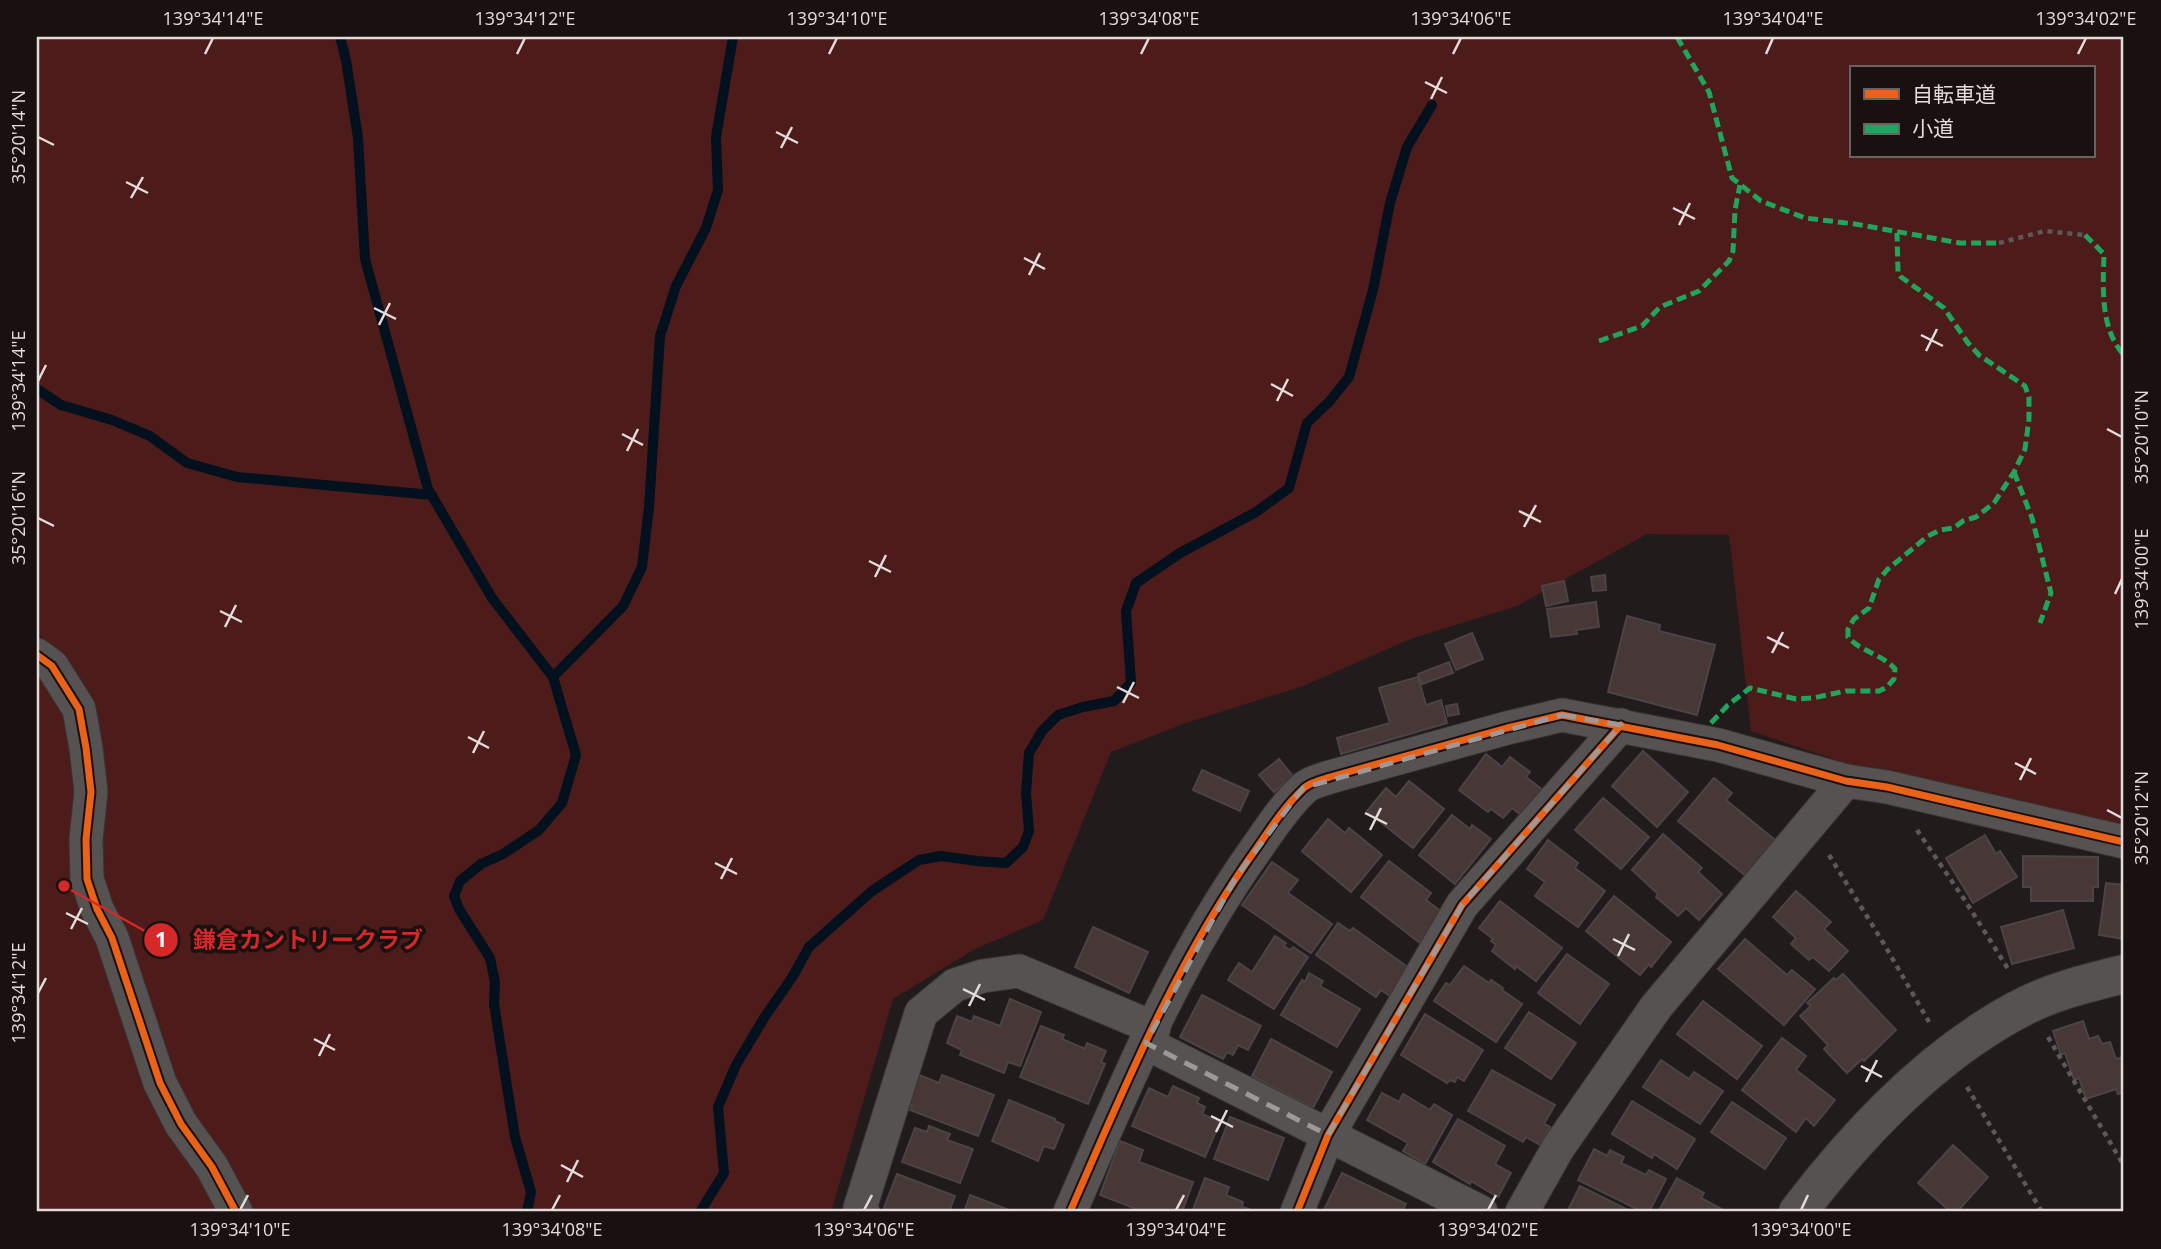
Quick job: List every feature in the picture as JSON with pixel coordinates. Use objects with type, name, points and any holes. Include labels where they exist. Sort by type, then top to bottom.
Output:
[{"type":"street","points":[[37,655],[52,666],[79,709],[91,792],[86,839],[87,879],[97,909],[112,938],[160,1083],[181,1124],[212,1167],[236,1212]]},
{"type":"street","points":[[1070,1212],[1187,958],[1236,877],[1303,788],[1330,777],[1562,715],[1718,746],[1846,781],[1887,787],[2124,842]]},
{"type":"street","points":[[1297,1212],[1328,1135],[1462,905],[1621,725]]},
{"type":"street","points":[[1522,1212],[1558,1148],[1656,1007],[1846,781]]},
{"type":"street","points":[[863,1212],[860,1208],[921,1013],[955,985],[984,976],[1019,971],[1150,1035],[1328,1135],[1481,1212]]},
{"type":"street","points":[[1798,1212],[1817,1186],[1889,1107],[1948,1056],[1989,1026],[2029,1004],[2083,984],[2124,974]]},
{"type":"path","points":[[1999,243],[2045,231],[2085,235]]},
{"type":"path","points":[[1810,825],[1884,944],[2042,1212]]},
{"type":"highlighted area","points":[[1562,715],[1621,725],[1462,905],[1328,1135],[1146,1043],[1236,877],[1303,788]]},
{"type":"shaded area","points":[[37,37],[2124,37],[2124,829],[1874,773],[1751,731],[1729,535],[1647,534],[1517,606],[1413,638],[1303,686],[1186,723],[1111,752],[1043,920],[975,949],[893,999],[833,1212],[37,1212],[37,637],[42,637],[37,633]]},
{"type":"building","points":[[1605,575],[1606,590],[1593,591],[1591,577]]},
{"type":"building","points":[[1564,581],[1568,601],[1546,606],[1542,586]]},
{"type":"building","points":[[1596,602],[1599,627],[1576,630],[1577,634],[1551,637],[1547,609]]},
{"type":"building","points":[[1627,616],[1660,625],[1659,631],[1715,645],[1697,715],[1608,692]]},
{"type":"building","points":[[1472,633],[1483,659],[1456,670],[1445,644]]},
{"type":"building","points":[[1449,662],[1453,673],[1422,684],[1418,674]]},
{"type":"building","points":[[1418,677],[1426,705],[1441,700],[1447,723],[1341,754],[1337,738],[1390,723],[1379,688]]},
{"type":"building","points":[[1457,704],[1459,714],[1448,716],[1446,706]]},
{"type":"building","points":[[1643,751],[1688,792],[1657,827],[1612,786]]},
{"type":"building","points":[[1486,754],[1502,767],[1510,757],[1530,772],[1526,777],[1544,791],[1524,817],[1512,808],[1503,818],[1491,809],[1488,812],[1459,790]]},
{"type":"building","points":[[1279,759],[1293,776],[1274,792],[1259,775]]},
{"type":"building","points":[[1202,770],[1249,791],[1240,811],[1193,790]]},
{"type":"building","points":[[1714,778],[1732,793],[1726,800],[1775,840],[1746,876],[1678,821]]},
{"type":"building","points":[[1409,781],[1444,809],[1413,848],[1367,811],[1386,788],[1396,797]]},
{"type":"building","points":[[1603,798],[1649,837],[1621,869],[1575,830]]},
{"type":"building","points":[[1452,815],[1470,829],[1472,825],[1491,839],[1455,884],[1419,855]]},
{"type":"building","points":[[1328,819],[1345,833],[1349,828],[1382,855],[1351,892],[1302,851]]},
{"type":"building","points":[[1663,834],[1702,868],[1698,872],[1722,894],[1699,920],[1686,908],[1678,916],[1656,897],[1658,894],[1632,870]]},
{"type":"building","points":[[1985,835],[1996,854],[2000,851],[2017,877],[1973,903],[1946,858]]},
{"type":"building","points":[[1548,840],[1578,863],[1575,868],[1605,891],[1578,927],[1535,896],[1545,882],[1527,869]]},
{"type":"building","points":[[2023,856],[2098,857],[2098,887],[2093,887],[2093,901],[2031,901],[2031,887],[2023,887]]},
{"type":"building","points":[[1389,861],[1431,893],[1426,900],[1443,913],[1420,943],[1361,897]]},
{"type":"building","points":[[1272,862],[1298,880],[1288,893],[1332,924],[1311,953],[1242,905]]},
{"type":"building","points":[[2106,883],[2124,885],[2124,939],[2099,935]]},
{"type":"building","points":[[1796,891],[1831,922],[1824,929],[1848,951],[1829,971],[1813,957],[1809,960],[1791,944],[1796,938],[1773,917]]},
{"type":"building","points":[[1614,896],[1671,942],[1651,967],[1649,964],[1640,975],[1586,931]]},
{"type":"building","points":[[1500,901],[1562,948],[1536,981],[1492,951],[1496,945],[1491,941],[1493,939],[1479,928]]},
{"type":"building","points":[[2063,910],[2074,948],[2012,964],[2001,927]]},
{"type":"building","points":[[1338,923],[1350,931],[1353,928],[1409,968],[1390,996],[1381,990],[1376,997],[1316,955]]},
{"type":"building","points":[[1093,927],[1148,952],[1129,993],[1075,967]]},
{"type":"building","points":[[1275,936],[1286,943],[1284,946],[1290,950],[1293,947],[1308,957],[1274,1009],[1228,980],[1239,963],[1252,972]]},
{"type":"building","points":[[1745,939],[1787,975],[1792,970],[1815,989],[1784,1025],[1718,969]]},
{"type":"building","points":[[1567,954],[1609,984],[1580,1024],[1538,993]]},
{"type":"building","points":[[1464,966],[1489,983],[1491,980],[1522,1004],[1496,1042],[1434,1001],[1446,983],[1450,985]]},
{"type":"building","points":[[1309,973],[1323,981],[1320,986],[1360,1009],[1337,1047],[1281,1015]]},
{"type":"building","points":[[1843,974],[1896,1030],[1864,1061],[1862,1059],[1847,1073],[1824,1049],[1828,1045],[1800,1016],[1811,1006],[1807,1003],[1834,978],[1836,980]]},
{"type":"building","points":[[1202,995],[1261,1026],[1248,1050],[1238,1045],[1233,1055],[1227,1052],[1223,1059],[1180,1037]]},
{"type":"building","points":[[1010,999],[1041,1012],[1020,1066],[1008,1062],[1004,1073],[960,1055],[962,1050],[947,1043],[957,1016],[972,1022],[974,1016],[1000,1026]]},
{"type":"building","points":[[1703,1001],[1762,1046],[1737,1079],[1677,1034]]},
{"type":"building","points":[[1529,1012],[1576,1043],[1551,1079],[1505,1048]]},
{"type":"building","points":[[1425,1014],[1483,1050],[1464,1081],[1457,1077],[1455,1082],[1450,1080],[1447,1083],[1401,1055]]},
{"type":"building","points":[[2083,1021],[2089,1039],[2098,1036],[2102,1044],[2110,1042],[2116,1059],[2124,1057],[2124,1092],[2118,1094],[2116,1089],[2086,1099],[2079,1078],[2074,1080],[2065,1053],[2061,1055],[2053,1031]]},
{"type":"building","points":[[1041,1026],[1064,1035],[1062,1039],[1085,1049],[1087,1043],[1106,1051],[1101,1062],[1105,1064],[1088,1104],[1020,1077]]},
{"type":"building","points":[[1782,1038],[1806,1056],[1796,1070],[1835,1100],[1814,1126],[1806,1118],[1796,1132],[1742,1090]]},
{"type":"building","points":[[1271,1039],[1332,1072],[1313,1108],[1252,1076]]},
{"type":"building","points":[[1661,1060],[1689,1079],[1694,1072],[1723,1091],[1700,1124],[1643,1087]]},
{"type":"building","points":[[1492,1070],[1555,1105],[1544,1124],[1550,1127],[1540,1145],[1526,1137],[1523,1142],[1468,1111]]},
{"type":"building","points":[[919,1075],[939,1083],[942,1075],[994,1095],[978,1136],[910,1110],[912,1105],[908,1103]]},
{"type":"building","points":[[1173,1086],[1199,1098],[1197,1103],[1205,1107],[1202,1114],[1220,1122],[1205,1157],[1132,1126],[1149,1088],[1168,1097]]},
{"type":"building","points":[[1382,1093],[1399,1102],[1403,1094],[1430,1110],[1434,1104],[1452,1115],[1425,1164],[1403,1151],[1408,1143],[1367,1120]]},
{"type":"building","points":[[1009,1100],[1064,1125],[1054,1149],[1044,1146],[1038,1161],[992,1141]]},
{"type":"building","points":[[1632,1101],[1695,1139],[1677,1169],[1654,1154],[1652,1158],[1612,1134]]},
{"type":"building","points":[[1732,1102],[1786,1138],[1765,1169],[1711,1132]]},
{"type":"building","points":[[1230,1117],[1284,1138],[1268,1180],[1214,1159]]},
{"type":"building","points":[[1458,1119],[1505,1146],[1495,1164],[1511,1173],[1498,1197],[1433,1162]]},
{"type":"building","points":[[929,1126],[950,1134],[947,1140],[973,1149],[960,1183],[902,1162],[915,1128],[927,1132]]},
{"type":"building","points":[[1120,1141],[1143,1150],[1139,1162],[1193,1182],[1182,1212],[1144,1212],[1100,1195]]},
{"type":"building","points":[[1953,1145],[1988,1177],[1957,1212],[1951,1212],[1918,1183]]},
{"type":"building","points":[[1594,1149],[1607,1156],[1610,1150],[1624,1157],[1621,1163],[1646,1175],[1649,1170],[1666,1179],[1649,1212],[1643,1212],[1578,1180]]},
{"type":"building","points":[[1342,1173],[1406,1204],[1402,1212],[1323,1212]]},
{"type":"building","points":[[897,1174],[955,1196],[949,1212],[895,1212],[884,1208]]},
{"type":"building","points":[[1205,1178],[1229,1187],[1226,1195],[1243,1202],[1242,1207],[1249,1209],[1248,1212],[1192,1212]]},
{"type":"building","points":[[1677,1178],[1704,1193],[1701,1198],[1727,1212],[1658,1212]]},
{"type":"building","points":[[1580,1186],[1632,1212],[1567,1212]]},
{"type":"building","points":[[970,1195],[1014,1212],[964,1212]]},
{"type":"waterway","points":[[340,37],[358,138],[365,259],[428,489],[492,598],[553,677],[576,755],[562,803],[539,830],[503,854],[481,864],[460,881],[454,896],[459,909],[490,958],[495,982],[494,1004],[515,1137],[531,1192],[527,1212]]},
{"type":"waterway","points":[[553,677],[623,606],[642,567],[649,507],[660,336],[676,286],[706,228],[718,190],[716,137],[733,37]]},
{"type":"waterway","points":[[700,1212],[724,1173],[718,1107],[736,1065],[809,947],[872,891],[919,860],[941,856],[1006,863],[1023,847],[1029,831],[1026,793],[1029,753],[1042,731],[1058,715],[1114,701],[1131,683],[1126,611],[1136,583],[1180,553],[1256,512],[1289,488],[1307,423],[1349,377],[1373,290],[1390,203],[1407,147],[1432,105]]},
{"type":"waterway","points":[[37,389],[61,405],[112,420],[150,436],[187,463],[237,477],[432,495]]},
{"type":"marked path","points":[[1677,37],[1709,92],[1732,178],[1761,201],[1805,218],[1960,243],[1999,243]]},
{"type":"marked path","points":[[1599,341],[1642,326],[1660,307],[1699,291],[1729,261],[1733,251],[1735,210],[1740,185]]},
{"type":"marked path","points":[[1711,723],[1750,688],[1796,699],[1846,691],[1879,691],[1887,687],[1894,679],[1895,669],[1853,642],[1848,637],[1848,629],[1854,619],[1869,608],[1879,579],[1888,569],[1928,536],[1940,530],[1954,528],[1963,521],[1976,517],[1994,503],[2025,449],[2029,419],[2029,397],[2025,386],[1979,355],[1944,308],[1901,277],[1898,272],[1897,233]]},
{"type":"marked path","points":[[2085,235],[2104,254],[2107,321],[2116,345],[2124,355]]},
{"type":"marked path","points":[[2014,472],[2032,518],[2051,593],[2040,623]]},
{"type":"cycle path","points":[[37,655],[52,666],[79,709],[91,792],[86,839],[87,879],[97,909],[112,938],[160,1083],[181,1124],[212,1167],[236,1212]]},
{"type":"cycle path","points":[[1070,1212],[1154,1025],[1201,935],[1283,811],[1305,788],[1319,781],[1562,715],[1718,745],[1846,781],[1887,787],[2124,842]]},
{"type":"cycle path","points":[[1297,1212],[1328,1135],[1462,905],[1621,725]]},
{"type":"place","name":"鎌倉カントリークラブ","points":[[64,886]]}]
